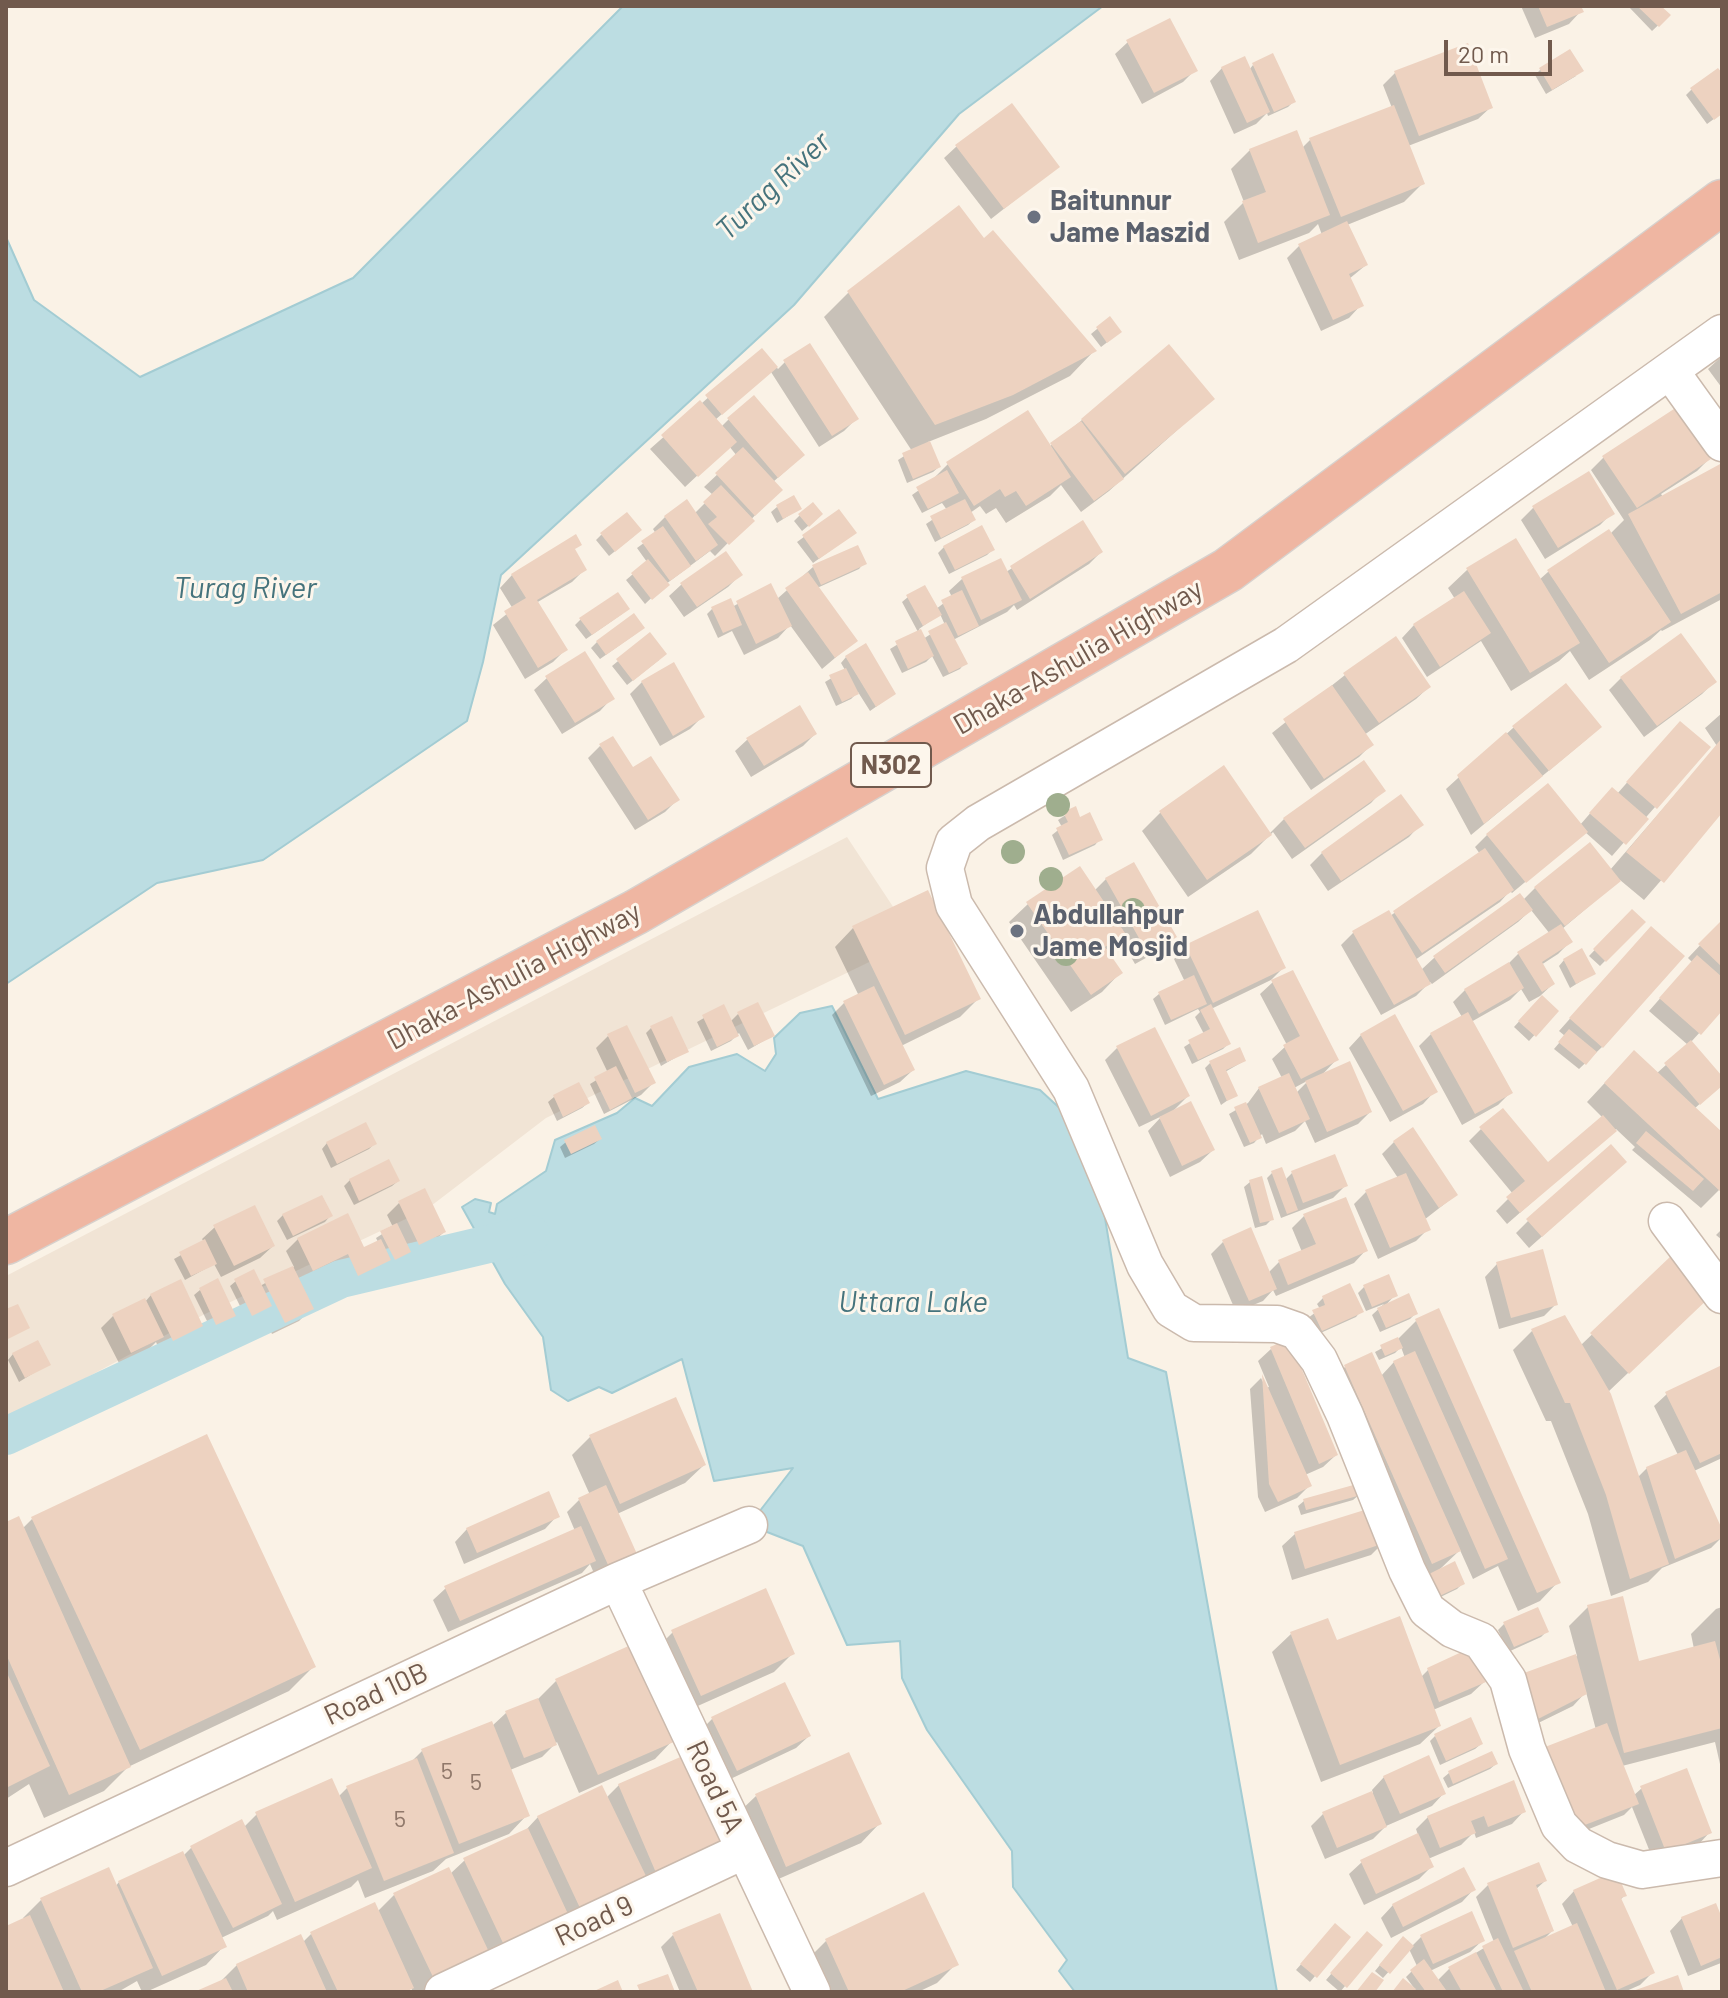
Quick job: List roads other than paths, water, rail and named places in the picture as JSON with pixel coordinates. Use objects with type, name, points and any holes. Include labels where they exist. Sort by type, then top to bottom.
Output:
[{"type":"highway","name":"Dhaka-Ashulia Highway","points":[[6,1242],[636,912],[1228,570],[1722,202]]},
{"type":"street","points":[[1722,333],[1286,645],[978,823],[954,842],[945,868],[954,905],[1071,1089],[1145,1265],[1171,1309],[1194,1323],[1277,1324],[1297,1331],[1319,1360],[1345,1415],[1407,1570],[1427,1610],[1452,1629],[1481,1641],[1508,1680],[1527,1749],[1559,1825],[1578,1845],[1607,1860],[1642,1870],[1722,1858]]},
{"type":"street","points":[[1671,372],[1722,443]]},
{"type":"street","points":[[1667,1221],[1722,1295]]},
{"type":"street","name":"Road 10B","points":[[6,1868],[618,1581],[749,1525]]},
{"type":"street","name":"Road 5A","points":[[618,1581],[812,1992]]},
{"type":"street","name":"Road 9","points":[[443,1992],[745,1850]]},
{"type":"water","name":"Turag River","points":[[623,6],[1103,6],[959,114],[794,305],[501,575],[467,721],[263,860],[157,883],[6,984],[6,237],[34,300],[140,377],[353,278]]},
{"type":"water","name":"Uttara Lake","points":[[832,1006],[878,1099],[966,1071],[1040,1090],[1079,1126],[1105,1218],[1128,1358],[1166,1372],[1277,1992],[1075,1992],[1059,1971],[1067,1960],[1013,1887],[1012,1851],[927,1730],[902,1678],[900,1641],[847,1645],[803,1546],[749,1525],[793,1468],[714,1481],[682,1359],[612,1393],[599,1387],[568,1401],[551,1390],[543,1337],[505,1284],[462,1207],[475,1199],[491,1203],[489,1212],[495,1214],[497,1204],[546,1171],[555,1140],[617,1113],[635,1098],[652,1106],[689,1067],[737,1054],[765,1071],[776,1054],[774,1038],[800,1013]]},
{"type":"waterway","points":[[6,1436],[341,1279],[531,1234]]},
{"type":"place","name":"Baitunnur Jame Maszid","points":[[1034,217]]},
{"type":"place","name":"Abdullahpur Jame Mosjid","points":[[1017,931]]}]
